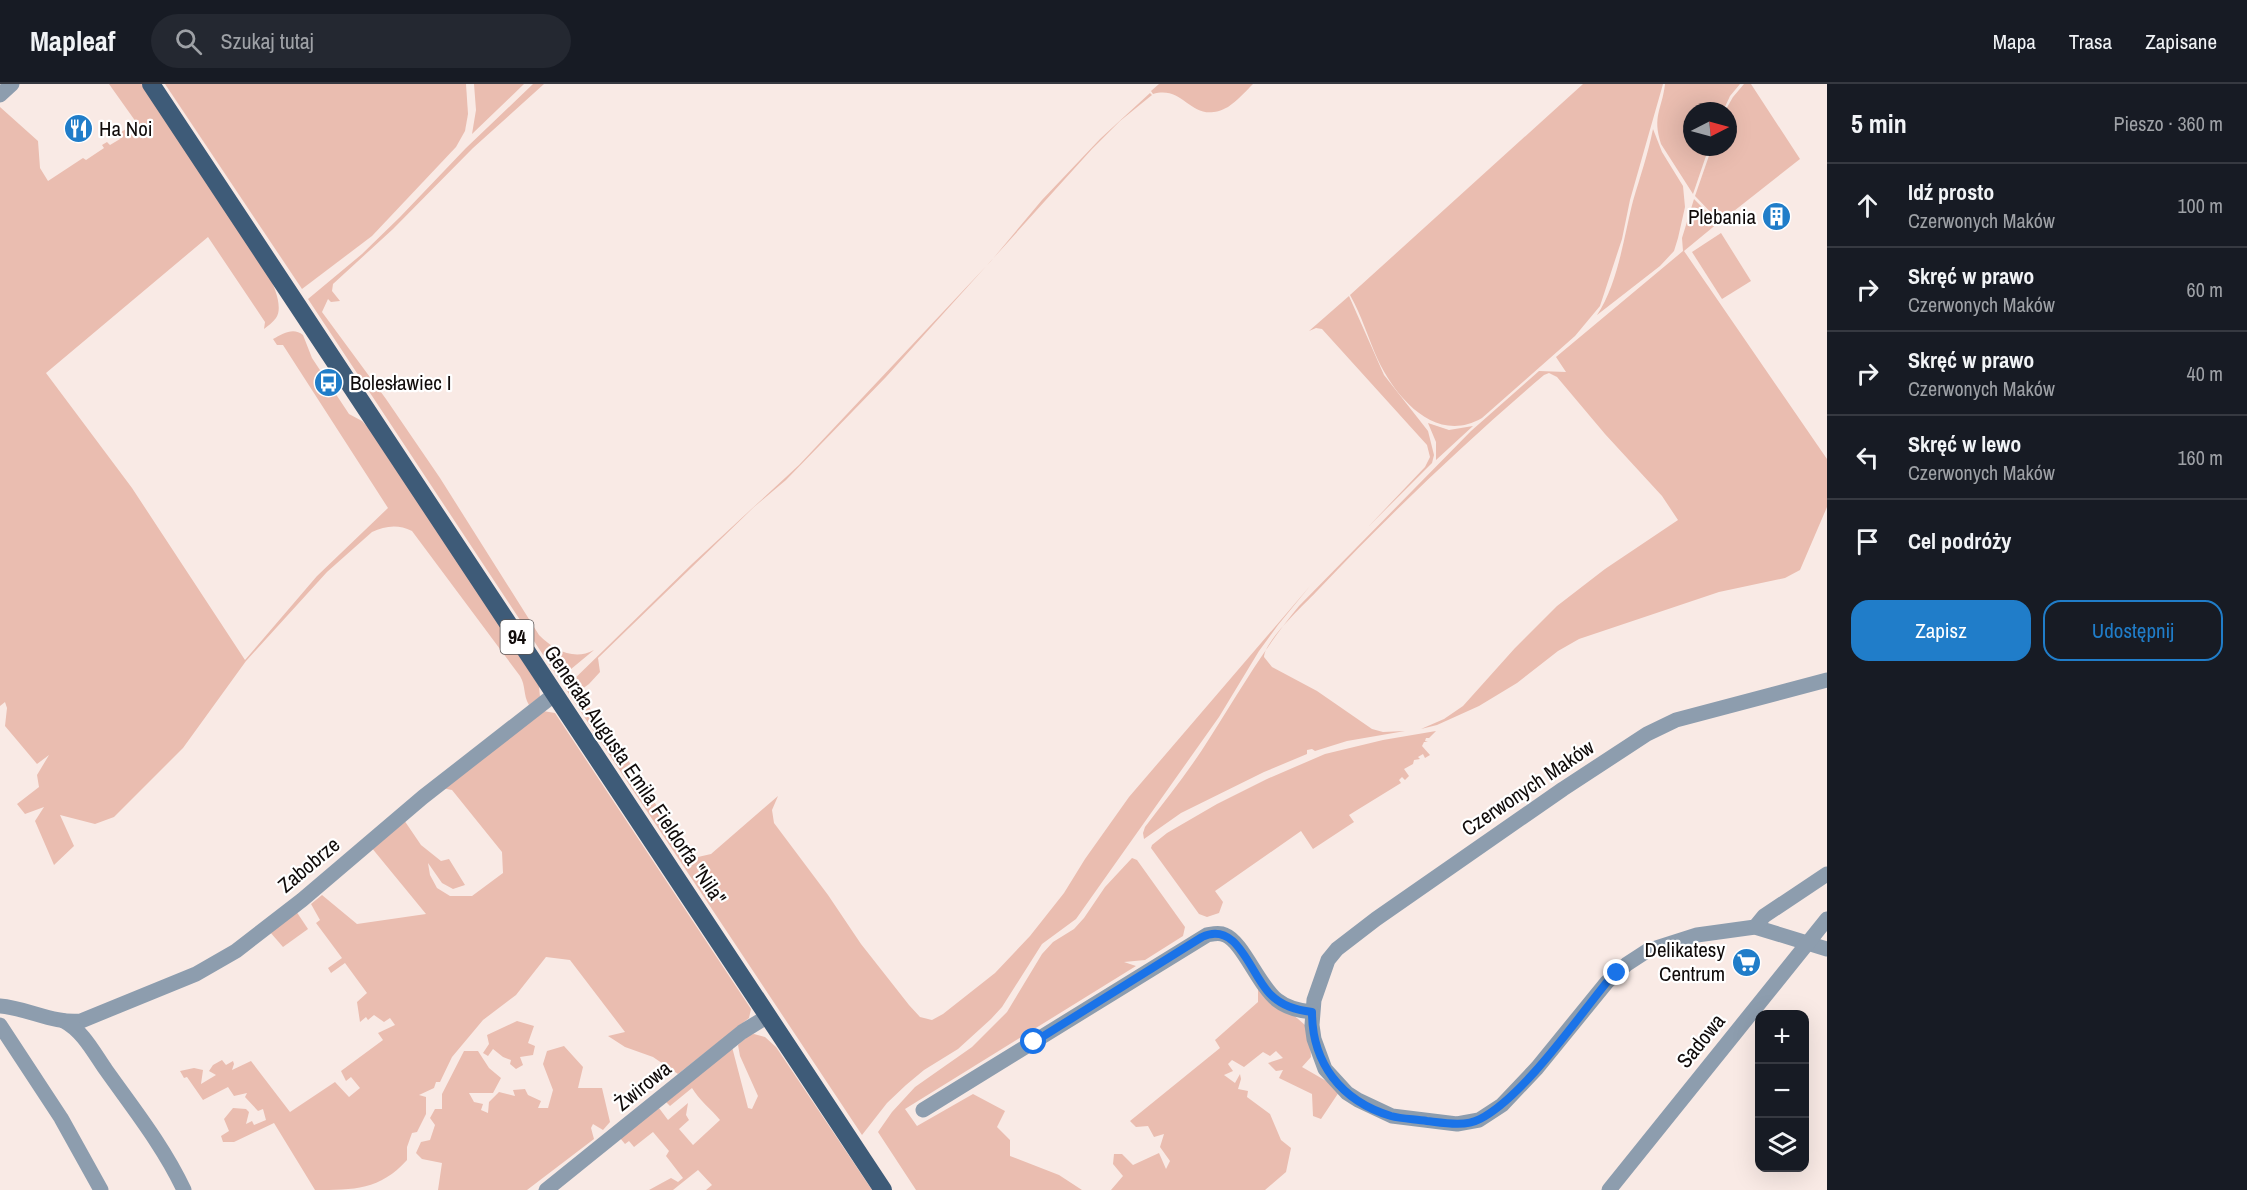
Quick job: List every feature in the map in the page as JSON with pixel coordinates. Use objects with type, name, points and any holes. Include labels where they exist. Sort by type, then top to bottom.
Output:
[{"type":"main road","name":"Generała Augusta Emila Fieldorfa \"Nila\"","points":[[151,84],[883,1190]]},
{"type":"street","points":[[0,95],[12,84]]},
{"type":"street","name":"Czerwonych Maków","points":[[1827,680],[1676,720],[1630,744],[1396,905],[1337,949],[1328,960],[1322,972],[1312,1012],[1314,1039],[1325,1069],[1347,1093],[1372,1108],[1392,1116],[1457,1124],[1479,1120],[1502,1105],[1537,1068],[1607,982],[1627,963],[1647,951],[1681,939],[1755,927],[1827,950]]},
{"type":"street","name":"Zabobrze","points":[[0,1006],[16,1007],[64,1021],[81,1021],[196,974],[236,951],[302,900],[423,797],[555,694]]},
{"type":"street","points":[[1755,927],[1764,916],[1827,874]]},
{"type":"street","name":"Sadowa","points":[[1609,1190],[1827,919]]},
{"type":"street","points":[[923,1110],[1207,935],[1217,933],[1227,935],[1274,997],[1293,1008],[1312,1012]]},
{"type":"street","name":"Żwirowa","points":[[546,1190],[742,1032],[768,1016]]},
{"type":"street","name":"Zabobrze","points":[[64,1021],[81,1035],[132,1106],[172,1165],[184,1190]]},
{"type":"street","points":[[0,1024],[61,1118],[100,1190]]},
{"type":"shaded area","points":[[109,84],[142,84],[270,278],[278,298],[278,314],[264,329],[265,322],[208,237],[46,373],[132,488],[245,660],[317,576],[388,508],[283,345],[277,345],[273,339],[296,331],[303,335],[312,358],[349,414],[362,421],[371,430],[539,686],[540,697],[529,705],[520,676],[412,531],[397,527],[377,530],[327,572],[246,661],[183,748],[114,817],[95,824],[60,815],[74,846],[54,865],[35,821],[44,807],[25,814],[17,804],[39,787],[37,775],[49,755],[37,764],[5,726],[7,708],[5,702],[0,706],[0,107],[38,141],[40,168],[48,181],[83,158],[86,160],[104,148],[102,145],[107,142],[110,145],[120,139],[117,135],[136,122]]},
{"type":"shaded area","points":[[165,84],[466,84],[468,114],[465,131],[456,147],[372,236],[302,289]]},
{"type":"shaded area","points":[[474,84],[524,84],[472,134],[476,110]]},
{"type":"shaded area","points":[[533,84],[544,84],[473,148],[393,229],[333,284],[332,291],[340,301],[331,302],[328,299],[322,312],[440,478],[539,635],[551,645],[572,654],[594,650],[559,679],[308,299],[362,254],[466,148]]},
{"type":"shaded area","points":[[1159,84],[1253,84],[1228,107],[1216,112],[1205,112],[1173,95],[1153,94],[1151,91]]},
{"type":"shaded area","points":[[1583,84],[1663,84],[1630,200],[1622,239],[1600,306],[1575,336],[1482,418],[1465,425],[1449,426],[1434,422],[1407,402],[1395,389],[1378,360],[1350,295]]},
{"type":"shaded area","points":[[1665,84],[1740,84],[1727,102],[1683,102],[1683,156],[1706,156],[1693,194],[1661,144],[1658,134],[1658,113]]},
{"type":"shaded area","points":[[1744,84],[1751,84],[1800,159],[1720,222],[1695,196],[1709,156],[1737,156],[1737,102],[1730,102]]},
{"type":"shaded area","points":[[1150,93],[1152,95],[1120,121],[1092,149],[993,258],[1042,200],[1100,139]]},
{"type":"shaded area","points":[[1653,129],[1662,152],[1683,186],[1685,207],[1678,238],[1674,251],[1660,266],[1597,315],[1615,275]]},
{"type":"shaded area","points":[[1694,199],[1718,223],[1684,251],[1827,459],[1827,507],[1800,570],[1785,578],[1719,592],[1579,639],[1558,651],[1517,683],[1479,706],[1437,725],[1421,729],[1444,719],[1463,706],[1515,648],[1557,606],[1605,569],[1678,520],[1662,496],[1557,377],[1549,373],[1485,426],[1428,479],[1282,628],[1299,606],[1471,431],[1539,371],[1566,372],[1556,357],[1683,251],[1682,238]]},
{"type":"shaded area","points":[[1721,233],[1751,281],[1722,299],[1692,252]]},
{"type":"shaded area","points":[[986,266],[886,377],[786,480],[754,507],[598,658],[600,672],[578,692],[628,760],[687,854],[698,857],[711,854],[778,796],[772,810],[774,823],[828,895],[861,944],[909,1005],[920,1017],[932,1020],[995,973],[1030,936],[1064,893],[1129,797],[1310,586],[1259,651],[1219,717],[1076,919],[1042,944],[1002,1007],[991,1019],[958,1049],[924,1070],[906,1085],[887,1103],[862,1135],[565,688],[692,564],[799,465]]},
{"type":"shaded area","points":[[1349,296],[1384,375],[1428,431],[1434,455],[1432,463],[1368,527],[1425,467],[1430,457],[1427,445],[1322,329],[1316,328],[1309,331]]},
{"type":"shaded area","points":[[1428,423],[1449,430],[1473,426],[1436,460],[1436,442]]},
{"type":"shaded area","points":[[1266,650],[1264,657],[1272,667],[1317,691],[1372,729],[1383,732],[1405,731],[1347,741],[1315,751],[1307,750],[1307,754],[1264,772],[1181,813],[1144,839],[1145,827],[1195,760]]},
{"type":"shaded area","points":[[543,711],[555,713],[751,1009],[749,1018],[678,1074],[653,1057],[625,1047],[608,1036],[625,1032],[570,960],[546,957],[516,995],[483,1020],[452,1057],[440,1082],[436,1082],[434,1088],[419,1095],[426,1097],[426,1114],[417,1132],[412,1133],[407,1147],[407,1160],[387,1177],[366,1186],[342,1190],[315,1190],[274,1123],[234,1142],[223,1142],[221,1136],[229,1131],[224,1119],[233,1108],[246,1109],[249,1112],[246,1124],[252,1121],[254,1125],[266,1120],[263,1109],[258,1111],[245,1097],[247,1093],[234,1096],[228,1087],[203,1100],[180,1071],[194,1068],[203,1070],[201,1084],[216,1075],[209,1071],[213,1065],[222,1060],[226,1065],[233,1061],[232,1070],[251,1061],[290,1112],[335,1082],[349,1097],[360,1088],[351,1077],[346,1081],[341,1071],[383,1040],[378,1033],[395,1025],[390,1018],[384,1022],[374,1015],[360,1022],[357,1002],[367,993],[345,963],[331,973],[328,968],[342,958],[316,923],[320,920],[311,904],[322,895],[357,924],[426,914],[371,847],[404,820],[421,845],[441,861],[449,859],[465,885],[453,889],[442,883],[428,863],[430,875],[437,888],[450,896],[472,896],[503,873],[502,852],[452,790],[442,788]]},
{"type":"shaded area","points":[[1436,731],[1426,738],[1425,741],[1428,742],[1424,742],[1422,746],[1430,755],[1425,758],[1423,754],[1418,757],[1420,759],[1414,760],[1413,764],[1404,769],[1409,776],[1405,780],[1402,777],[1399,780],[1401,783],[1349,815],[1354,822],[1313,849],[1301,831],[1215,891],[1223,902],[1219,913],[1207,917],[1199,914],[1151,848],[1167,833],[1217,804],[1325,754],[1383,740]]},
{"type":"shaded area","points":[[1132,858],[1137,860],[1185,927],[1183,936],[1145,960],[1124,962],[1136,966],[905,1109],[917,1126],[973,1094],[1005,1111],[997,1127],[1010,1140],[1010,1156],[1059,1175],[1082,1190],[916,1190],[878,1132],[892,1112],[915,1087],[972,1047],[1007,1012],[1042,954],[1053,942],[1074,929],[1105,887]]},
{"type":"shaded area","points":[[296,911],[308,929],[283,947],[270,932]]},
{"type":"shaded area","points":[[1258,984],[1305,1025],[1310,1038],[1311,1057],[1302,1067],[1335,1086],[1339,1092],[1321,1119],[1313,1116],[1312,1094],[1279,1078],[1283,1070],[1276,1071],[1268,1063],[1283,1058],[1276,1051],[1270,1056],[1263,1052],[1244,1067],[1232,1060],[1228,1064],[1233,1071],[1224,1075],[1235,1083],[1240,1074],[1238,1089],[1248,1091],[1247,1097],[1270,1114],[1281,1140],[1291,1148],[1286,1172],[1265,1190],[1111,1190],[1123,1176],[1113,1164],[1114,1154],[1122,1154],[1133,1165],[1159,1153],[1166,1169],[1170,1161],[1160,1147],[1164,1134],[1154,1137],[1148,1126],[1136,1127],[1130,1121],[1220,1048],[1215,1040],[1258,1002]]},
{"type":"shaded area","points":[[517,1021],[534,1026],[528,1043],[535,1046],[533,1055],[520,1057],[523,1065],[516,1069],[510,1064],[511,1060],[493,1049],[488,1056],[483,1053],[489,1044],[487,1035]]},
{"type":"shaded area","points":[[749,1035],[765,1037],[776,1047],[872,1190],[706,1190],[712,1185],[698,1170],[673,1190],[649,1190],[671,1178],[678,1182],[683,1178],[666,1156],[669,1151],[653,1132],[634,1147],[629,1141],[625,1144],[620,1138],[659,1108],[668,1120],[688,1103],[686,1115],[689,1120],[679,1129],[693,1145],[720,1120],[692,1088],[670,1106],[666,1102],[732,1047],[748,1108],[752,1109],[758,1096],[740,1056],[738,1045]]},
{"type":"shaded area","points":[[564,1046],[583,1067],[578,1088],[602,1088],[610,1122],[603,1130],[593,1124],[591,1128],[594,1139],[527,1190],[438,1190],[442,1163],[422,1159],[416,1153],[421,1142],[430,1140],[435,1125],[430,1118],[435,1109],[442,1109],[442,1094],[464,1051],[478,1051],[489,1068],[501,1078],[493,1093],[469,1093],[474,1102],[483,1104],[481,1110],[488,1113],[489,1102],[499,1092],[515,1096],[513,1090],[525,1089],[528,1095],[541,1101],[538,1108],[548,1108],[553,1090],[543,1064],[547,1051]]},
{"type":"place","name":"Ha Noi","points":[[78,129]]},
{"type":"place","name":"Plebania","points":[[1777,217]]},
{"type":"place","name":"Bolesławiec I","points":[[329,383]]},
{"type":"place","name":"Delikatesy Centrum","points":[[1746,962]]},
{"type":"route","points":[[1034,1042],[1202,937],[1222,934],[1231,938],[1268,992],[1280,1002],[1293,1008],[1312,1012],[1312,1025],[1318,1054],[1325,1069],[1347,1093],[1372,1108],[1392,1116],[1457,1124],[1479,1120],[1502,1105],[1537,1068],[1607,982],[1617,973]]}]
